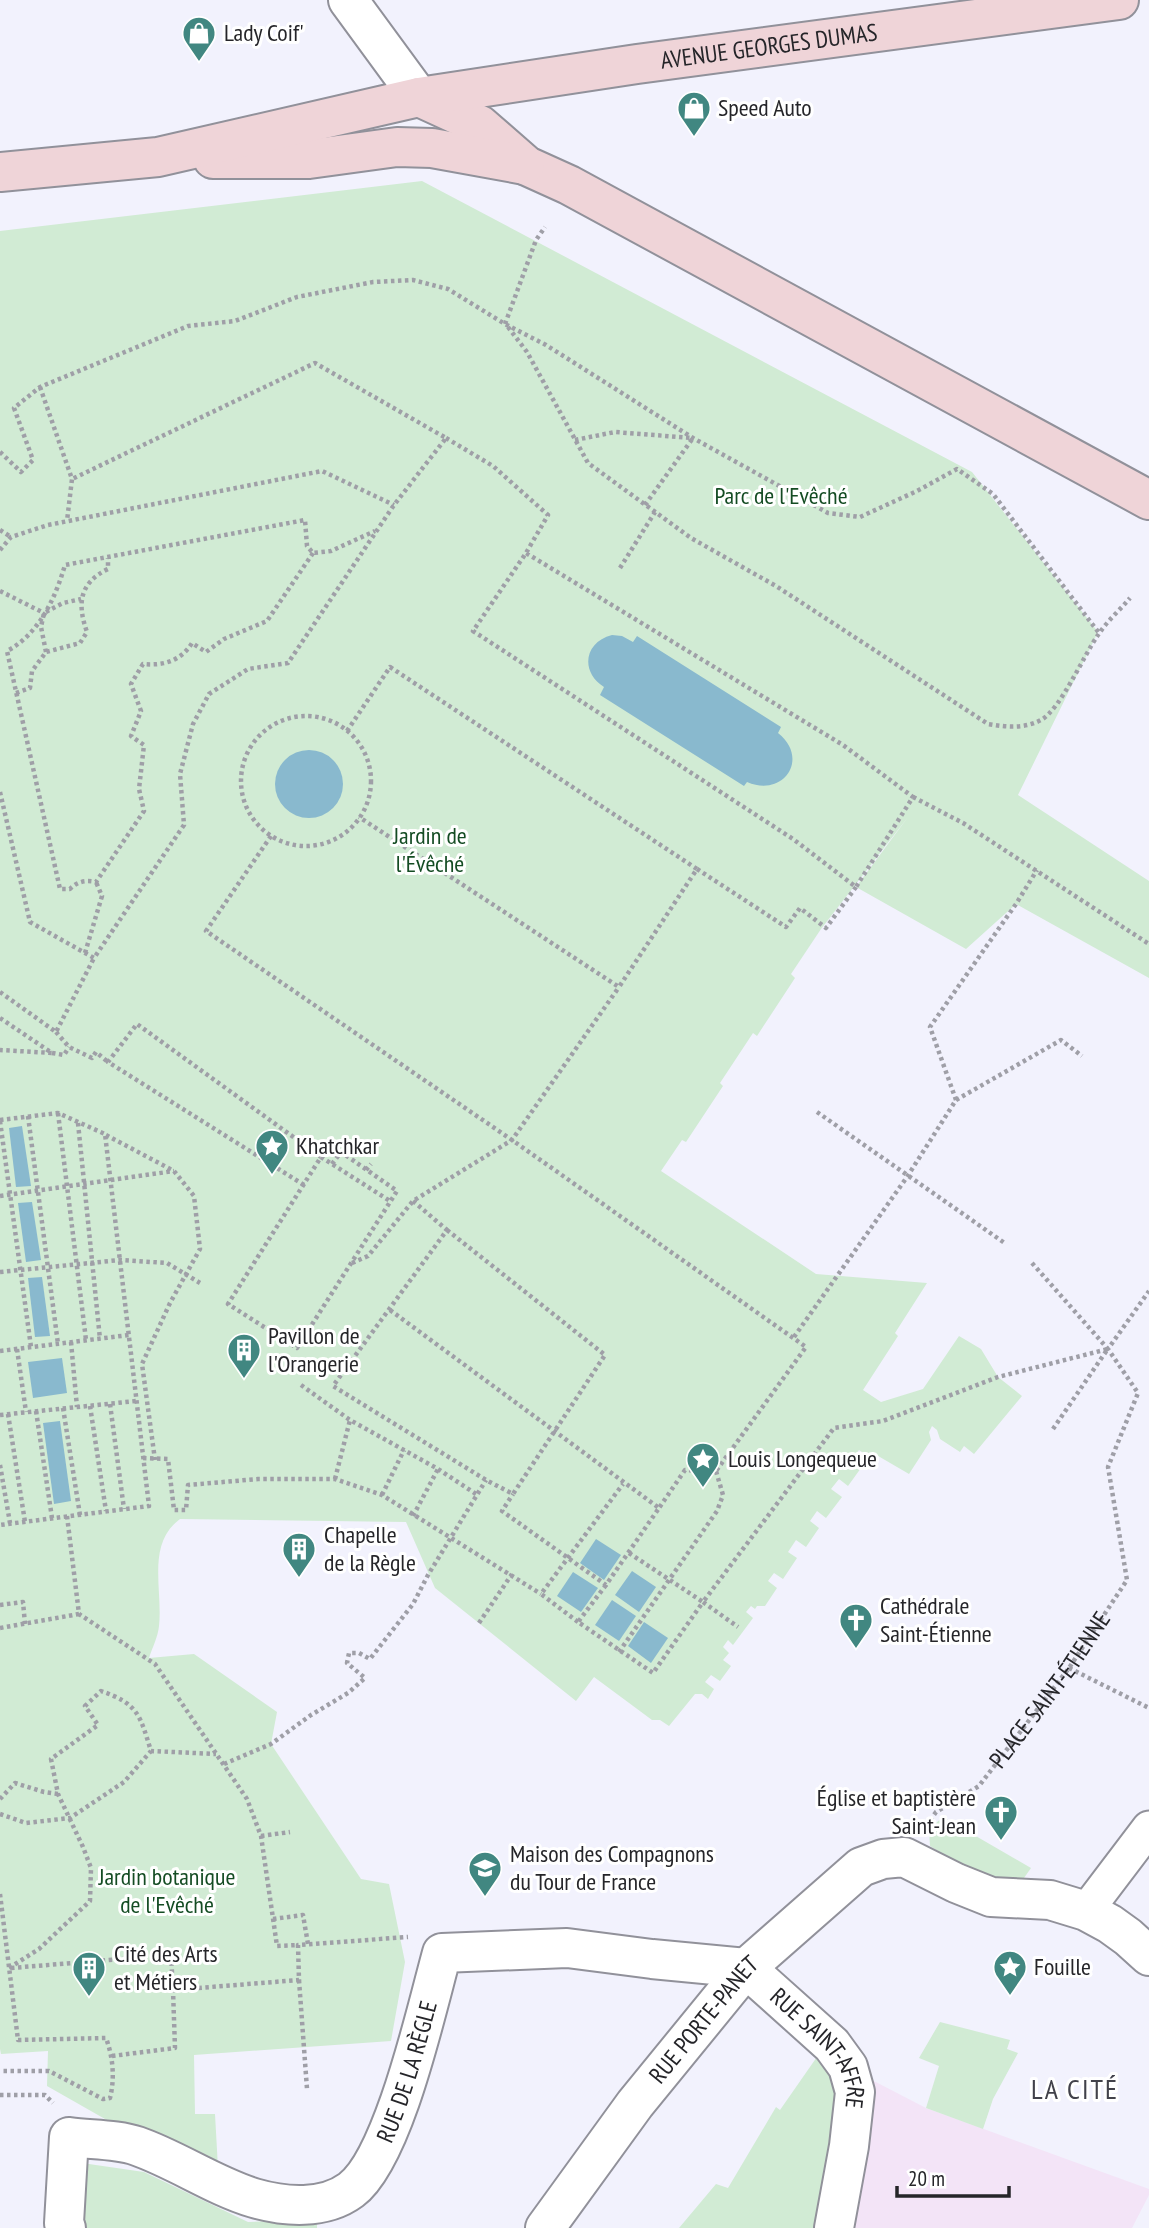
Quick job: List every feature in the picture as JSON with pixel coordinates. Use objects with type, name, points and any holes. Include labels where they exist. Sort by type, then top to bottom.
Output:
[{"type":"main road","name":"AVENUE GEORGES DUMAS","points":[[158,157],[419,97],[1035,5],[1119,0]]},
{"type":"main road","points":[[419,97],[480,125],[527,166]]},
{"type":"main road","points":[[0,172],[158,157],[309,159],[397,147],[432,148],[527,166],[569,185],[1149,500]]},
{"type":"street","points":[[348,0],[419,97]]},
{"type":"street","points":[[1086,1911],[1149,1828]]},
{"type":"street","points":[[904,1857],[991,1897],[1050,1899],[1086,1911],[1139,1946]]},
{"type":"street","name":"RUE PORTE-PANET","points":[[545,2228],[635,2105],[746,1968],[861,1867],[883,1859],[904,1857]]},
{"type":"street","name":"RUE DE LA RÈGLE","points":[[69,2137],[135,2145],[253,2197],[285,2205],[321,2203],[351,2190],[370,2168],[382,2147],[407,2079],[442,1953],[567,1948],[746,1968]]},
{"type":"street","name":"RUE SAINT-AFFRE","points":[[746,1968],[832,2045],[848,2067],[855,2092],[849,2147],[834,2228]]},
{"type":"street","points":[[66,2228],[69,2137]]},
{"type":"path","points":[[505,324],[536,240],[545,227]]},
{"type":"path","points":[[0,444],[2,453],[21,472],[33,460],[14,408],[40,387],[188,326],[235,321],[297,297],[373,282],[413,280],[448,289],[505,324],[546,345],[693,438],[828,513],[860,517],[957,469],[993,494],[1099,633]]},
{"type":"path","points":[[505,324],[527,352],[588,463],[691,538],[776,586],[988,724],[1007,727],[1028,725],[1044,719],[1055,706],[1099,633],[1130,598]]},
{"type":"path","points":[[72,479],[315,363],[493,466],[548,516],[527,553],[473,631],[793,839],[856,887]]},
{"type":"path","points":[[40,387],[72,479],[67,521]]},
{"type":"path","points":[[575,440],[615,432],[693,438]]},
{"type":"path","points":[[56,1032],[94,958],[184,825],[180,774],[192,724],[209,694],[248,669],[288,663],[394,505],[446,438]]},
{"type":"path","points":[[645,505],[693,438]]},
{"type":"path","points":[[0,550],[10,537],[67,521],[322,471],[394,505]]},
{"type":"path","points":[[620,568],[656,512]]},
{"type":"path","points":[[96,882],[87,880],[70,889],[60,889],[7,651],[20,643],[44,614],[54,597],[65,565],[305,520],[307,545],[313,553]]},
{"type":"path","points":[[0,530],[10,537]]},
{"type":"path","points":[[96,882],[144,811],[139,789],[144,745],[131,736],[141,711],[131,684],[143,664],[159,666],[169,662],[187,650],[192,643],[206,652],[224,639],[267,621],[313,553],[331,551],[377,530]]},
{"type":"path","points":[[527,553],[843,745],[913,797],[963,823],[1149,944]]},
{"type":"path","points":[[16,693],[30,688],[32,671],[46,652],[80,643],[87,632],[81,616],[81,599],[89,582],[108,569],[108,558]]},
{"type":"path","points":[[0,591],[44,614]]},
{"type":"path","points":[[46,652],[41,627],[44,614],[63,603],[81,599]]},
{"type":"path","points":[[347,731],[390,667],[786,927],[800,908],[826,928],[856,887],[913,797]]},
{"type":"path","points":[[298,715],[325,718],[347,731],[360,745],[368,762],[371,781],[368,800],[359,817],[345,832],[327,842],[306,846],[285,843],[271,836],[249,814],[240,790],[242,764],[254,741],[274,723],[298,715]]},
{"type":"path","points":[[0,792],[30,922],[94,958]]},
{"type":"path","points":[[359,817],[618,987]]},
{"type":"path","points":[[271,836],[206,931],[512,1140],[806,1347],[716,1471]]},
{"type":"path","points":[[351,1264],[368,1256],[413,1201],[512,1140],[697,869]]},
{"type":"path","points":[[956,1100],[930,1027],[1037,870]]},
{"type":"path","points":[[85,953],[102,895],[96,882]]},
{"type":"path","points":[[0,992],[56,1032],[69,1047],[92,1058],[96,1052],[304,1185]]},
{"type":"path","points":[[0,1018],[52,1053]]},
{"type":"path","points":[[108,1062],[137,1024],[321,1157],[390,1201]]},
{"type":"path","points":[[794,1337],[907,1177],[956,1100],[1061,1040],[1082,1056]]},
{"type":"path","points":[[0,1050],[64,1055],[69,1047]]},
{"type":"path","points":[[817,1112],[1006,1244]]},
{"type":"path","points":[[58,1113],[86,1340]]},
{"type":"path","points":[[31,1347],[0,1120],[58,1113],[105,1134],[174,1171],[194,1196],[200,1249],[142,1364],[155,1460]]},
{"type":"path","points":[[28,1116],[58,1344]]},
{"type":"path","points":[[78,1122],[100,1339]]},
{"type":"path","points":[[0,1525],[149,1506],[105,1134]]},
{"type":"path","points":[[321,1157],[228,1304],[297,1348],[397,1191],[341,1152],[332,1164]]},
{"type":"path","points":[[366,1170],[371,1164]]},
{"type":"path","points":[[0,1196],[174,1171]]},
{"type":"path","points":[[413,1201],[606,1355],[502,1511],[606,1586]]},
{"type":"path","points":[[447,1230],[333,1386],[513,1494]]},
{"type":"path","points":[[0,1272],[120,1260],[167,1264],[200,1283]]},
{"type":"path","points":[[1032,1263],[1108,1349]]},
{"type":"path","points":[[1053,1429],[1149,1292]]},
{"type":"path","points":[[390,1310],[659,1508]]},
{"type":"path","points":[[0,1350],[129,1335]]},
{"type":"path","points":[[71,1342],[77,1407]]},
{"type":"path","points":[[17,1349],[26,1412]]},
{"type":"path","points":[[143,1458],[168,1459],[174,1510],[186,1510],[188,1485],[258,1479],[335,1479],[382,1495],[512,1574],[619,1652],[653,1673],[834,1427],[883,1421],[998,1377],[1108,1349]]},
{"type":"path","name":"PLACE SAINT-ÉTIENNE","points":[[904,1857],[936,1812],[979,1786],[1069,1668],[1127,1580],[1108,1466],[1138,1393],[1108,1349]]},
{"type":"path","points":[[301,1385],[350,1420],[438,1469],[476,1494]]},
{"type":"path","points":[[0,1415],[136,1401]]},
{"type":"path","points":[[110,1404],[124,1509]]},
{"type":"path","points":[[90,1406],[106,1511]]},
{"type":"path","points":[[63,1408],[80,1515]]},
{"type":"path","points":[[36,1411],[52,1518]]},
{"type":"path","points":[[8,1414],[25,1521]]},
{"type":"path","points":[[335,1479],[350,1420]]},
{"type":"path","points":[[382,1495],[404,1450]]},
{"type":"path","points":[[0,1465],[10,1524]]},
{"type":"path","points":[[413,1516],[438,1469]]},
{"type":"path","points":[[578,1622],[606,1586],[685,1470],[716,1471]]},
{"type":"path","points":[[619,1652],[717,1511],[723,1495],[716,1471]]},
{"type":"path","points":[[224,1764],[271,1744],[310,1715],[348,1693],[365,1678],[348,1663],[349,1653],[359,1653],[370,1660],[413,1604],[486,1480]]},
{"type":"path","points":[[541,1594],[623,1484]]},
{"type":"path","points":[[68,1516],[79,1614]]},
{"type":"path","points":[[629,1553],[738,1627]]},
{"type":"path","points":[[479,1623],[512,1574]]},
{"type":"path","points":[[0,1605],[23,1602],[25,1624]]},
{"type":"path","points":[[0,1628],[79,1614],[155,1664],[247,1799],[261,1836],[277,1946],[412,1936]]},
{"type":"path","points":[[1069,1668],[1149,1708]]},
{"type":"path","points":[[9,1968],[39,1949],[90,1901],[91,1868],[58,1794],[51,1759],[98,1725],[85,1706],[101,1691],[123,1699],[141,1718],[151,1751]]},
{"type":"path","points":[[151,1751],[217,1754]]},
{"type":"path","points":[[0,1814],[26,1824],[70,1818],[124,1782],[151,1751]]},
{"type":"path","points":[[0,1799],[15,1783],[44,1793],[58,1794]]},
{"type":"path","points":[[261,1836],[290,1832]]},
{"type":"path","points":[[0,1894],[18,2040],[106,2038],[112,2056],[110,2098],[103,2099],[49,2071],[0,2071]]},
{"type":"path","points":[[273,1919],[303,1915],[308,1944]]},
{"type":"path","points":[[298,1945],[307,2089]]},
{"type":"path","points":[[9,1968],[171,1955],[175,2049],[112,2056]]},
{"type":"path","points":[[173,1990],[299,1980]]},
{"type":"path","points":[[0,2095],[46,2095],[66,2116],[69,2137]]},
{"type":"shaded area","points":[[870,2079],[926,2108],[1149,2189],[1149,2195],[1132,2228],[847,2228]]},
{"type":"green space","name":"Jardin de l'Évêché","points":[[422,181],[972,472],[1098,632],[1018,795],[1149,881],[1149,978],[1016,904],[966,949],[856,887],[908,817],[821,929],[791,974],[795,978],[757,1036],[753,1033],[720,1083],[723,1086],[686,1142],[682,1140],[661,1171],[816,1274],[927,1283],[895,1333],[898,1336],[863,1390],[881,1402],[923,1389],[959,1336],[981,1349],[998,1377],[1022,1396],[974,1454],[964,1446],[960,1452],[940,1439],[937,1430],[932,1426],[929,1432],[931,1440],[909,1474],[873,1453],[869,1457],[859,1450],[851,1460],[861,1468],[848,1486],[839,1479],[831,1489],[842,1497],[826,1518],[817,1511],[810,1521],[819,1528],[806,1547],[796,1540],[788,1552],[797,1558],[783,1579],[774,1573],[768,1581],[777,1588],[765,1606],[757,1606],[755,1609],[751,1606],[746,1612],[753,1618],[733,1645],[728,1640],[723,1647],[729,1653],[723,1660],[731,1666],[720,1681],[711,1675],[705,1682],[714,1689],[708,1699],[702,1694],[695,1694],[669,1726],[660,1720],[652,1720],[594,1677],[576,1701],[435,1588],[406,1522],[180,1519],[170,1529],[159,1554],[159,1626],[149,1658],[194,1654],[277,1712],[271,1744],[361,1879],[389,1884],[405,1962],[391,2041],[194,2055],[195,2114],[215,2114],[218,2168],[112,2123],[47,2086],[48,2051],[1,2054],[0,2049],[0,231]]},
{"type":"green space","points":[[943,1817],[1031,1868],[1024,1878],[997,1878],[954,1861],[930,1846],[929,1829]]},
{"type":"green space","points":[[940,2022],[1010,2040],[1007,2049],[1018,2053],[993,2099],[983,2129],[926,2108],[939,2066],[919,2058]]},
{"type":"green space","points":[[819,2054],[837,2083],[839,2105],[817,2228],[679,2228],[716,2184],[728,2188],[776,2107],[780,2110]]},
{"type":"green space","points":[[82,2163],[144,2172],[248,2222],[317,2219],[317,2228],[77,2228]]},
{"type":"water","points":[[612,635],[622,636],[633,642],[637,636],[781,727],[778,733],[792,753],[792,764],[788,773],[772,785],[760,786],[747,782],[744,786],[600,695],[604,687],[591,674],[588,658],[596,644]]},
{"type":"water","points":[[302,750],[316,750],[328,755],[338,765],[343,784],[338,803],[328,813],[316,818],[302,818],[290,813],[280,803],[275,791],[275,777],[280,765],[290,755]]},
{"type":"water","points":[[22,1126],[31,1186],[16,1187],[9,1128]]},
{"type":"water","points":[[32,1202],[41,1260],[26,1262],[18,1203]]},
{"type":"water","points":[[42,1277],[50,1336],[35,1337],[28,1278]]},
{"type":"water","points":[[62,1358],[67,1393],[33,1398],[28,1362]]},
{"type":"water","points":[[60,1421],[71,1501],[54,1504],[43,1423]]},
{"type":"water","points":[[596,1539],[621,1555],[604,1580],[580,1563]]},
{"type":"water","points":[[632,1571],[656,1587],[639,1612],[615,1595]]},
{"type":"water","points":[[573,1572],[598,1588],[581,1612],[557,1596]]},
{"type":"water","points":[[612,1600],[636,1616],[619,1641],[595,1625]]},
{"type":"water","points":[[644,1622],[668,1638],[651,1663],[628,1646]]},
{"type":"place","name":"Lady Coif'","points":[[199,63]]},
{"type":"place","name":"Speed Auto","points":[[694,138]]},
{"type":"place","name":"Khatchkar","points":[[272,1176]]},
{"type":"place","name":"Pavillon de l'Orangerie","points":[[244,1380]]},
{"type":"place","name":"Louis Longequeue","points":[[703,1489]]},
{"type":"place","name":"Chapelle de la Règle","points":[[299,1579]]},
{"type":"place","name":"Cathédrale Saint-Étienne","points":[[856,1650]]},
{"type":"place","name":"Église et baptistère Saint-Jean","points":[[1001,1842]]},
{"type":"place","name":"Maison des Compagnons du Tour de France","points":[[485,1898]]},
{"type":"place","name":"Fouille","points":[[1010,1997]]},
{"type":"place","name":"Cité des Arts et Métiers","points":[[89,1998]]},
{"type":"district","name":"LA CITÉ","points":[[1075,2089]]},
{"type":"park label","name":"Parc de l'Evêché","points":[[781,496]]},
{"type":"park label","name":"Jardin botanique de l'Evêché","points":[[167,1891]]}]
